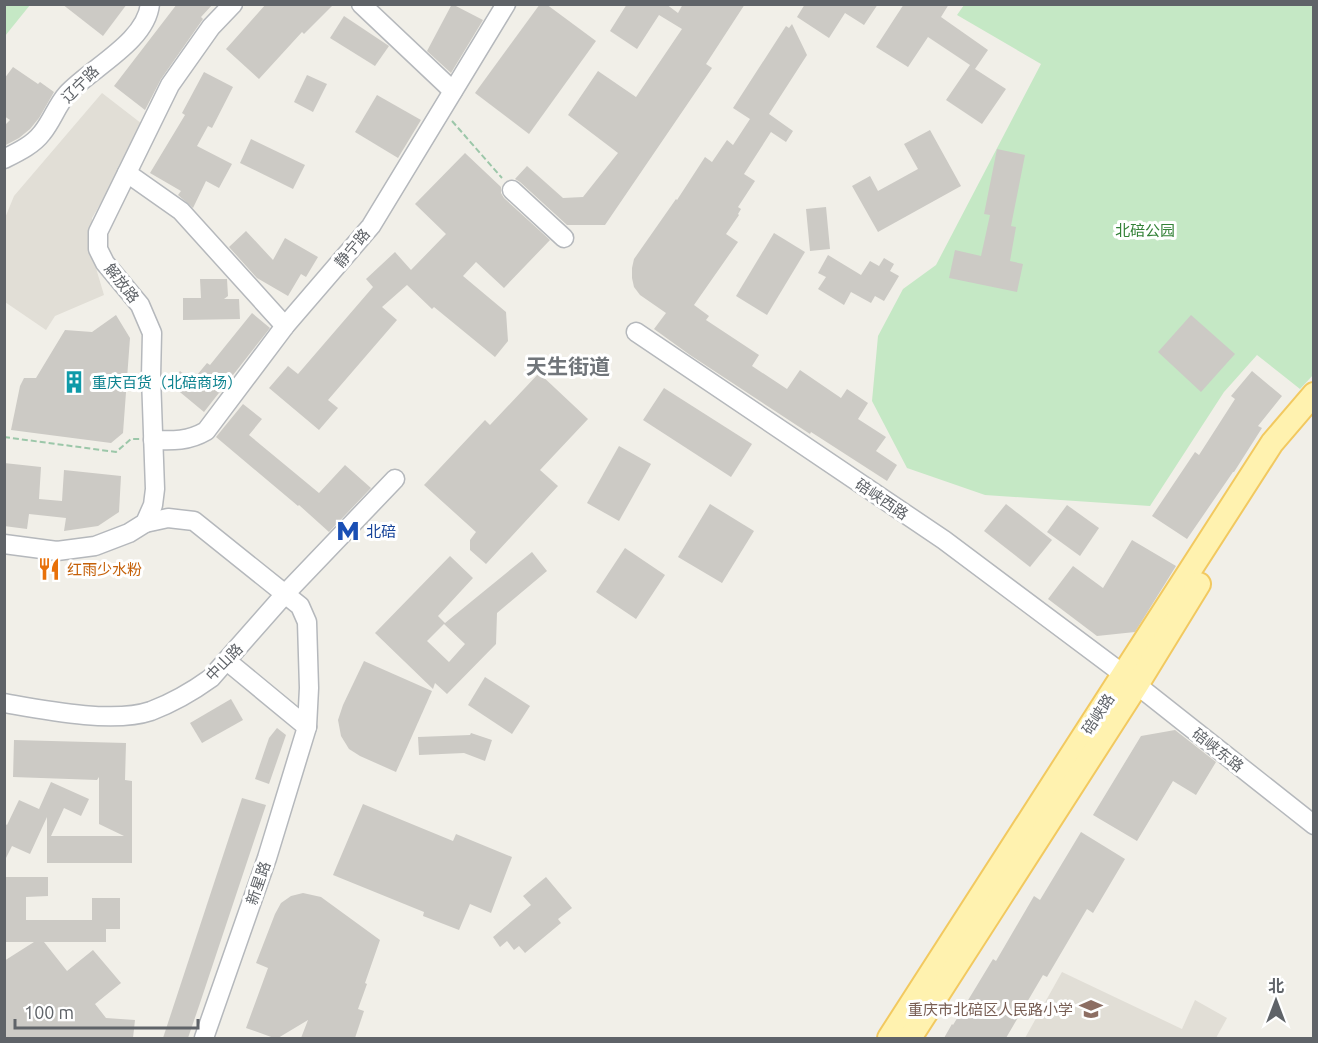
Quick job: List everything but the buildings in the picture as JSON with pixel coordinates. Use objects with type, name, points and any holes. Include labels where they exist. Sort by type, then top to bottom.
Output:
[{"type":"main road","name":"碚峡路","points":[[910,1038],[1130,680],[1272,443],[1314,394]]},
{"type":"main road","name":"碚峡路","points":[[889,1038],[1285,447],[1314,414]]},
{"type":"street","name":"辽宁路","points":[[4,159],[26,148],[42,134],[65,96],[84,77],[132,39],[144,22],[150,4]]},
{"type":"street","name":"解放路","points":[[145,523],[153,505],[155,489],[151,377],[152,333],[140,305],[105,263],[98,249],[98,231],[170,84],[211,27],[233,4]]},
{"type":"street","points":[[361,4],[453,91]]},
{"type":"street","name":"静宁路","points":[[153,440],[175,441],[195,438],[206,431],[285,326],[370,226],[506,4]]},
{"type":"street","points":[[127,173],[181,211],[285,326]]},
{"type":"street","points":[[512,190],[564,238]]},
{"type":"street","name":"碚峡西路","points":[[636,332],[944,540],[1130,680]]},
{"type":"street","name":"中山路","points":[[4,704],[92,716],[126,715],[149,711],[197,688],[211,678],[285,594],[390,484]]},
{"type":"street","name":"新星路","points":[[145,523],[168,518],[195,521],[300,606],[307,622],[309,688],[307,727],[208,1038]]},
{"type":"street","points":[[4,544],[57,551],[95,546],[129,533],[145,523]]},
{"type":"street","points":[[227,661],[307,727]]},
{"type":"street","name":"碚峡东路","points":[[1130,680],[1314,825]]},
{"type":"path","points":[[442,110],[512,190]]},
{"type":"path","points":[[4,437],[116,452],[131,439],[153,440]]},
{"type":"shaded area","points":[[102,93],[146,127],[92,218],[93,258],[104,295],[55,316],[46,330],[5,302],[5,218],[14,196]]},
{"type":"shaded area","name":"重庆市北碚区人民路小学","points":[[1062,972],[1182,1029],[1195,1000],[1227,1018],[1216,1038],[1025,1038]]},
{"type":"green space","points":[[4,5],[30,5],[5,36]]},
{"type":"green space","name":"北碚公园","points":[[964,5],[1313,5],[1314,374],[1300,389],[1257,355],[1224,392],[1150,506],[985,495],[907,468],[872,401],[878,336],[903,289],[936,265],[1041,64],[957,15]]},
{"type":"place","name":"重庆百货（北碚商场）","points":[[74,382]]},
{"type":"place","name":"北碚","points":[[348,531]]},
{"type":"place","name":"红雨少水粉","points":[[49,569]]},
{"type":"place","name":"重庆市北碚区人民路小学","points":[[1091,1009]]},
{"type":"district","name":"天生街道","points":[[568,366]]}]
